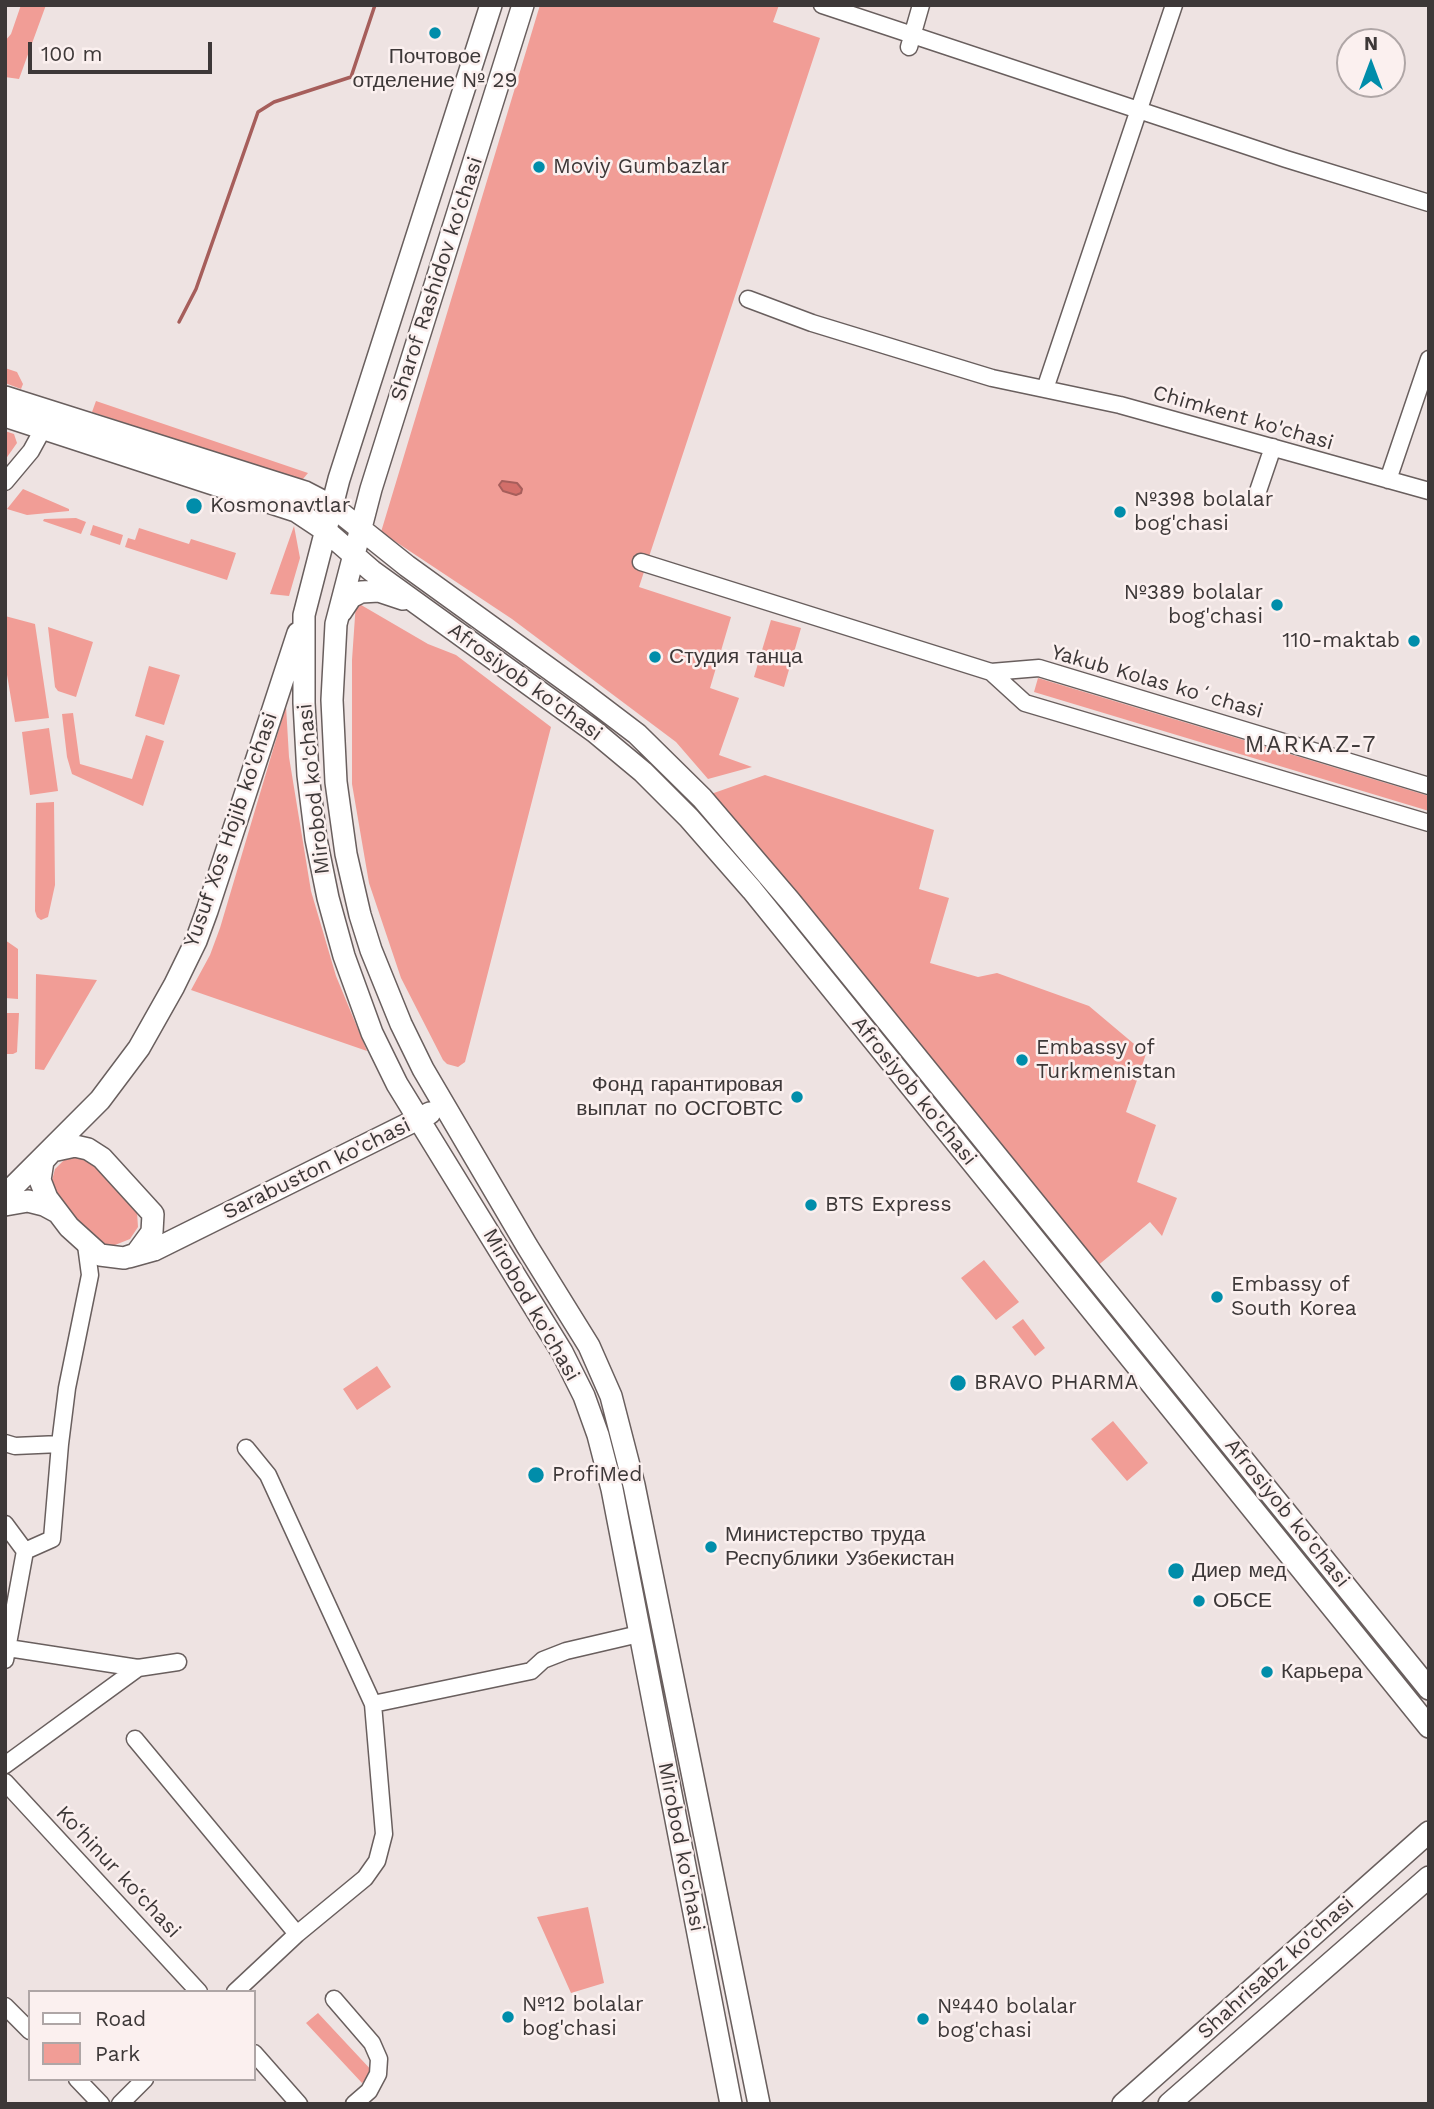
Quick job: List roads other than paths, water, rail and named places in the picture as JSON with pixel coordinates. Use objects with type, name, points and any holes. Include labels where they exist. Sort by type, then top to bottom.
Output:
[{"type":"main road","name":"Sharof Rashidov ko'chasi","points":[[326,531],[339,479],[491,5]]},
{"type":"main road","name":"Sharof Rashidov ko'chasi","points":[[353,554],[523,5]]},
{"type":"main road","name":"Afrosiyob ko'chasi","points":[[5,397],[46,420],[300,501],[332,506],[371,489]]},
{"type":"main road","name":"Afrosiyob ko'chasi","points":[[5,416],[46,420]]},
{"type":"main road","points":[[300,501],[339,479]]},
{"type":"main road","name":"Afrosiyob ko'chasi","points":[[300,501],[326,531],[353,554],[613,746],[666,794],[724,856],[1429,1727]]},
{"type":"main road","name":"Afrosiyob ko'chasi","points":[[332,506],[407,566],[612,714],[660,755],[695,791],[799,912],[1429,1689]]},
{"type":"main road","points":[[326,531],[360,529]]},
{"type":"main road","name":"Mirobod ko'chasi","points":[[326,531],[304,615],[306,747],[316,839],[328,898],[344,956],[390,1071],[562,1352],[584,1396],[606,1462],[729,2095]]},
{"type":"main road","name":"Mirobod ko'chasi","points":[[353,554],[336,624],[332,684],[334,752],[342,829],[355,895],[371,950],[418,1058],[589,1346],[616,1409],[634,1485],[759,2104]]},
{"type":"main road","points":[[336,624],[346,601],[361,592],[386,593],[424,609]]},
{"type":"main road","name":"Yusuf Xos Hojib ko'chasi","points":[[5,1195],[100,1100],[129,1064],[163,1007],[189,956],[207,911],[304,615]]},
{"type":"main road","name":"Sarabuston ko'chasi","points":[[129,1257],[154,1250],[444,1105]]},
{"type":"main road","points":[[153,1214],[152,1232],[139,1251],[129,1257],[111,1258],[100,1255],[86,1245],[57,1212],[45,1194],[40,1180],[41,1167],[48,1153],[63,1147],[75,1146],[95,1153],[168,1228],[189,1231]]},
{"type":"main road","points":[[5,1205],[28,1201],[57,1212]]},
{"type":"main road","name":"Shahrisabz ko'chasi","points":[[1123,2104],[1429,1832]]},
{"type":"main road","name":"Shahrisabz ko'chasi","points":[[1169,2104],[1429,1877]]},
{"type":"main road","points":[[729,2095],[749,2088],[754,2081]]},
{"type":"street","points":[[822,5],[911,41],[1139,109],[1429,203]]},
{"type":"street","points":[[911,41],[921,5]]},
{"type":"street","points":[[1045,389],[1174,5]]},
{"type":"street","name":"Chimkent ko'chasi","points":[[748,299],[812,323],[992,378],[1121,405],[1429,491]]},
{"type":"street","points":[[1388,480],[1429,359]]},
{"type":"street","points":[[5,482],[31,451],[46,420]]},
{"type":"street","points":[[1256,497],[1273,447]]},
{"type":"street","name":"Yakub Kolas koʻchasi","points":[[641,562],[991,672],[1039,668],[1429,786]]},
{"type":"street","name":"Yakub Kolas koʻchasi","points":[[991,672],[1025,703],[1429,823]]},
{"type":"street","points":[[25,1551],[52,1539],[67,1388],[90,1275],[86,1245]]},
{"type":"street","name":"Sarabuston ko'chasi","points":[[90,1275],[129,1257]]},
{"type":"street","points":[[5,1443],[15,1446],[60,1444]]},
{"type":"street","points":[[237,1990],[297,1934],[365,1878],[382,1848],[384,1834],[373,1704],[268,1475],[246,1448]]},
{"type":"street","points":[[5,1524],[25,1551],[6,1654],[138,1668],[178,1662]]},
{"type":"street","points":[[373,1704],[531,1671],[543,1660],[566,1651],[639,1633]]},
{"type":"street","points":[[5,1765],[138,1668]]},
{"type":"street","points":[[135,1739],[297,1934]]},
{"type":"street","name":"Ko‘hinur ko‘chasi","points":[[5,1782],[198,1990]]},
{"type":"street","points":[[334,1999],[372,2043],[379,2059],[378,2074],[369,2091],[354,2104]]},
{"type":"street","points":[[5,2006],[28,2029]]},
{"type":"street","points":[[256,2055],[299,2104]]},
{"type":"street","points":[[79,2081],[101,2104]]},
{"type":"street","points":[[120,2104],[143,2081]]},
{"type":"waterway","points":[[179,322],[196,289],[258,112],[274,102],[351,77],[375,5]]},
{"type":"place","name":"Почтовое отделение № 29","points":[[435,33]]},
{"type":"place","name":"Moviy Gumbazlar","points":[[539,167]]},
{"type":"place","name":"Kosmonavtlar","points":[[194,506]]},
{"type":"place","name":"№398 bolalar bog'chasi","points":[[1120,512]]},
{"type":"place","name":"№389 bolalar bog'chasi","points":[[1277,605]]},
{"type":"place","name":"110-maktab","points":[[1414,641]]},
{"type":"place","name":"Студия танца","points":[[655,657]]},
{"type":"place","name":"Embassy of Turkmenistan","points":[[1022,1060]]},
{"type":"place","name":"Фонд гарантировая выплат по ОСГОВТС","points":[[797,1097]]},
{"type":"place","name":"BTS Express","points":[[811,1205]]},
{"type":"place","name":"Embassy of South Korea","points":[[1217,1297]]},
{"type":"place","name":"BRAVO PHARMA","points":[[958,1383]]},
{"type":"place","name":"ProfiMed","points":[[536,1475]]},
{"type":"place","name":"Министерство труда Республики Узбекистан","points":[[711,1547]]},
{"type":"place","name":"Диер мед","points":[[1176,1571]]},
{"type":"place","name":"ОБСЕ","points":[[1199,1601]]},
{"type":"place","name":"Карьера","points":[[1267,1672]]},
{"type":"place","name":"№12 bolalar bog'chasi","points":[[508,2017]]},
{"type":"place","name":"№440 bolalar bog'chasi","points":[[923,2019]]},
{"type":"district","name":"MARKAZ-7","points":[[1311,745]]}]
